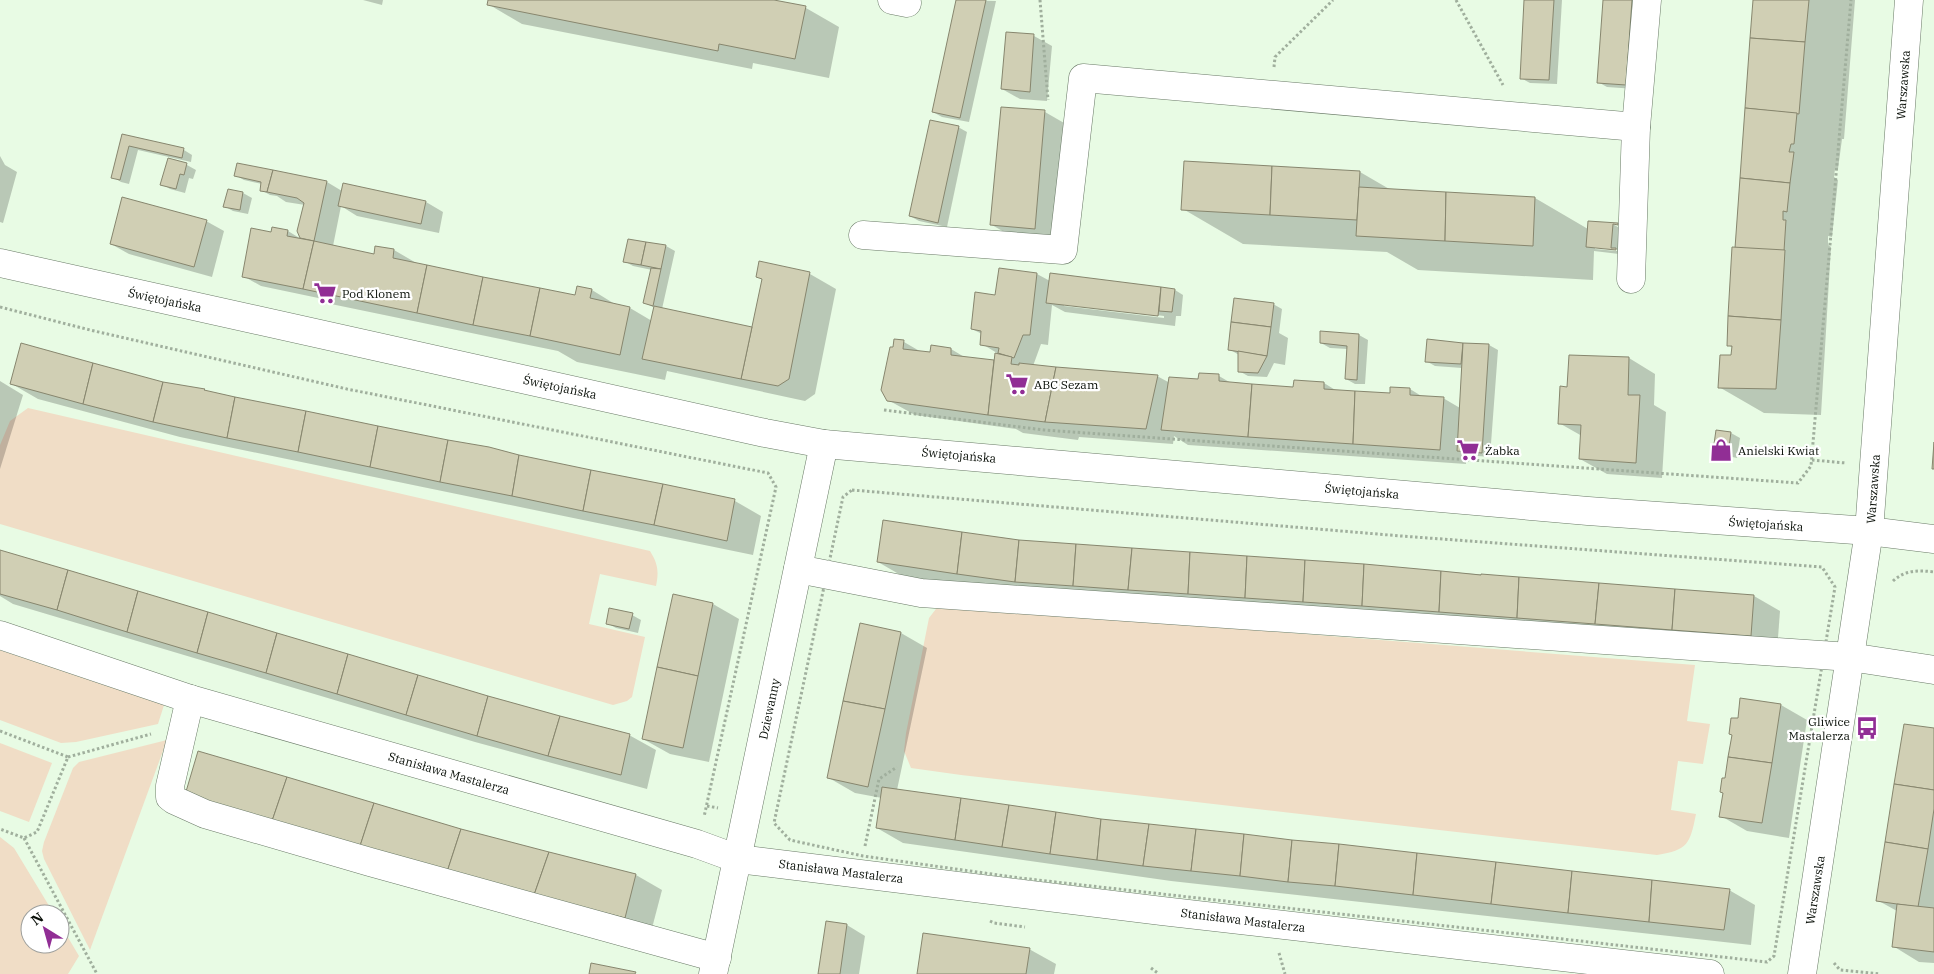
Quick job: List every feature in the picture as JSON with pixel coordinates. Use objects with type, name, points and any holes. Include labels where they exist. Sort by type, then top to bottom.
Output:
[{"type":"street","points":[[1631,278],[1636,128],[1647,0]]},
{"type":"street","name":"Warszawska","points":[[1802,974],[1869,531],[1909,0]]},
{"type":"street","points":[[863,235],[1063,250],[1083,78],[1636,128]]},
{"type":"street","name":"Świętojańska","points":[[0,263],[756,431],[824,444],[1588,510],[1869,531],[1934,539]]},
{"type":"street","name":"Dziewanny","points":[[715,966],[824,444]]},
{"type":"street","points":[[798,569],[921,593],[1824,656],[1934,670]]},
{"type":"street","name":"Stanisława Mastalerza","points":[[0,635],[187,712],[698,844],[738,859],[1162,911],[1710,974]]},
{"type":"street","points":[[187,712],[170,786],[170,797],[205,814],[715,966]]},
{"type":"path","points":[[1040,0],[1049,109]]},
{"type":"path","points":[[1270,94],[1275,57],[1333,0]]},
{"type":"path","points":[[1456,0],[1513,104],[1514,117]]},
{"type":"path","points":[[884,410],[1044,430],[1798,483],[1811,466],[1812,460],[1851,0]]},
{"type":"path","points":[[0,307],[100,332],[347,388],[768,473],[776,487],[703,821]]},
{"type":"path","points":[[1812,460],[1847,463]]},
{"type":"path","points":[[852,490],[1401,536],[1822,566],[1835,587],[1774,956],[1767,962],[1020,878],[863,856],[790,840],[774,823],[826,574],[843,497],[852,490]]},
{"type":"path","points":[[0,731],[68,757],[187,712]]},
{"type":"path","points":[[24,838],[37,832],[68,757]]},
{"type":"path","points":[[863,856],[879,780],[897,767]]},
{"type":"path","points":[[0,829],[24,838],[97,974]]},
{"type":"path","points":[[1151,968],[1159,974]]},
{"type":"shaded area","points":[[28,408],[650,551],[657,568],[656,586],[600,574],[589,624],[645,637],[632,697],[627,701],[613,705],[0,524],[0,445],[10,421]]},
{"type":"shaded area","points":[[939,605],[1695,665],[1687,721],[1710,724],[1703,764],[1678,761],[1671,810],[1696,814],[1692,832],[1686,844],[1681,848],[1657,855],[911,768],[904,751],[906,733],[929,618]]},
{"type":"shaded area","points":[[0,650],[164,705],[158,724],[76,742],[61,743],[0,720]]},
{"type":"shaded area","points":[[167,740],[90,950],[70,910],[70,904],[67,904],[44,859],[42,851],[73,768],[79,762]]},
{"type":"shaded area","points":[[0,743],[52,763],[29,822],[0,811]]},
{"type":"shaded area","points":[[0,837],[14,848],[48,904],[20,904],[20,954],[70,954],[70,941],[79,956],[68,974],[0,974]]},
{"type":"building","points":[[488,0],[774,0],[806,6],[795,59],[719,44],[718,51],[487,5]]},
{"type":"building","points":[[956,0],[986,0],[960,118],[932,112]]},
{"type":"building","points":[[1524,0],[1554,0],[1549,80],[1520,79]]},
{"type":"building","points":[[1603,0],[1632,0],[1626,85],[1597,83]]},
{"type":"building","points":[[1753,0],[1809,0],[1805,42],[1750,38]]},
{"type":"building","points":[[1006,32],[1034,34],[1030,92],[1001,89]]},
{"type":"building","points":[[1750,38],[1805,42],[1799,114],[1745,108]]},
{"type":"building","points":[[1001,107],[1045,110],[1035,229],[990,225]]},
{"type":"building","points":[[1745,108],[1797,113],[1794,144],[1791,144],[1789,152],[1794,152],[1790,183],[1740,178]]},
{"type":"building","points":[[930,120],[959,126],[938,223],[909,216]]},
{"type":"building","points":[[122,134],[184,148],[182,158],[129,146],[120,180],[111,178]]},
{"type":"building","points":[[168,158],[187,163],[184,175],[180,174],[176,189],[160,185]]},
{"type":"building","points":[[1184,161],[1272,166],[1270,215],[1181,210]]},
{"type":"building","points":[[237,163],[273,170],[267,192],[260,191],[261,182],[234,176]]},
{"type":"building","points":[[1272,166],[1360,171],[1357,220],[1270,215]]},
{"type":"building","points":[[273,170],[327,181],[314,241],[300,238],[297,231],[304,203],[297,198],[267,192]]},
{"type":"building","points":[[1740,178],[1790,183],[1787,212],[1783,211],[1783,220],[1786,220],[1784,251],[1735,248]]},
{"type":"building","points":[[343,183],[426,201],[421,224],[338,206]]},
{"type":"building","points":[[1359,187],[1446,192],[1445,241],[1356,236]]},
{"type":"building","points":[[228,189],[243,192],[240,210],[223,207]]},
{"type":"building","points":[[1446,192],[1535,197],[1533,246],[1445,241]]},
{"type":"building","points":[[122,197],[207,220],[194,267],[110,244]]},
{"type":"building","points":[[1588,221],[1618,223],[1618,225],[1613,224],[1611,248],[1616,248],[1616,250],[1586,247]]},
{"type":"building","points":[[272,227],[288,230],[287,236],[314,241],[303,289],[242,277],[251,228],[271,232]]},
{"type":"building","points":[[628,239],[646,242],[641,265],[623,262]]},
{"type":"building","points":[[314,241],[374,254],[375,246],[394,249],[393,258],[427,265],[417,313],[303,289]]},
{"type":"building","points":[[646,242],[666,245],[661,269],[641,265]]},
{"type":"building","points":[[1732,247],[1785,250],[1781,320],[1728,316]]},
{"type":"building","points":[[759,261],[810,272],[789,379],[778,386],[741,379],[762,279],[756,277]]},
{"type":"building","points":[[427,265],[483,277],[473,325],[417,313]]},
{"type":"building","points":[[651,268],[661,269],[653,306],[643,303]]},
{"type":"building","points":[[999,268],[1037,273],[1030,335],[1023,335],[1014,358],[998,353],[999,348],[980,345],[981,331],[971,329],[975,292],[995,295]]},
{"type":"building","points":[[1050,273],[1161,287],[1158,316],[1046,303]]},
{"type":"building","points":[[483,277],[540,288],[530,336],[473,325]]},
{"type":"building","points":[[577,286],[592,289],[590,298],[630,307],[620,355],[530,336],[540,288],[575,295]]},
{"type":"building","points":[[1161,287],[1175,289],[1172,312],[1159,311]]},
{"type":"building","points":[[1234,298],[1274,303],[1271,327],[1231,322]]},
{"type":"building","points":[[654,306],[752,327],[741,379],[642,359]]},
{"type":"building","points":[[1728,316],[1781,320],[1776,389],[1718,388],[1720,355],[1731,355],[1732,346],[1727,346]]},
{"type":"building","points":[[1231,322],[1271,327],[1267,356],[1228,350]]},
{"type":"building","points":[[1320,331],[1359,334],[1357,380],[1345,379],[1347,346],[1320,343]]},
{"type":"building","points":[[894,339],[904,340],[903,349],[930,352],[931,345],[951,348],[951,355],[994,360],[988,415],[887,401],[881,390],[890,347],[893,347]]},
{"type":"building","points":[[1427,339],[1463,343],[1461,364],[1425,362]]},
{"type":"building","points":[[21,343],[93,363],[83,404],[10,384]]},
{"type":"building","points":[[1463,343],[1489,344],[1482,453],[1457,451]]},
{"type":"building","points":[[1238,351],[1267,356],[1258,373],[1238,372]]},
{"type":"building","points":[[995,353],[1012,357],[1011,364],[1019,365],[1019,363],[1056,367],[1045,422],[988,415]]},
{"type":"building","points":[[1569,355],[1629,357],[1628,395],[1640,395],[1636,463],[1579,459],[1581,425],[1558,424],[1560,386],[1567,387]]},
{"type":"building","points":[[93,363],[163,382],[153,422],[83,404]]},
{"type":"building","points":[[1056,367],[1158,375],[1146,429],[1045,422]]},
{"type":"building","points":[[1199,373],[1219,374],[1219,381],[1252,384],[1248,437],[1161,430],[1169,377],[1198,379]]},
{"type":"building","points":[[1294,380],[1324,382],[1324,389],[1355,391],[1353,444],[1248,437],[1252,384],[1293,387]]},
{"type":"building","points":[[163,382],[205,389],[235,397],[227,438],[153,422]]},
{"type":"building","points":[[1390,387],[1410,388],[1410,395],[1444,397],[1440,450],[1353,444],[1355,391],[1390,393]]},
{"type":"building","points":[[235,397],[306,411],[298,452],[227,438]]},
{"type":"building","points":[[306,411],[378,426],[370,467],[298,452]]},
{"type":"building","points":[[378,426],[448,440],[440,482],[370,467]]},
{"type":"building","points":[[1716,430],[1731,432],[1728,454],[1713,451]]},
{"type":"building","points":[[448,440],[489,447],[519,455],[512,496],[440,482]]},
{"type":"building","points":[[1934,442],[1934,469],[1932,469]]},
{"type":"building","points":[[519,455],[591,470],[583,511],[512,496]]},
{"type":"building","points":[[591,470],[663,484],[654,525],[583,511]]},
{"type":"building","points":[[663,484],[735,499],[727,541],[654,525]]},
{"type":"building","points":[[883,520],[962,532],[957,574],[877,562]]},
{"type":"building","points":[[962,532],[1019,540],[1015,582],[957,574]]},
{"type":"building","points":[[1019,540],[1076,544],[1073,586],[1015,582]]},
{"type":"building","points":[[1076,544],[1132,548],[1128,590],[1073,586]]},
{"type":"building","points":[[1132,548],[1190,552],[1188,594],[1128,590]]},
{"type":"building","points":[[0,550],[68,570],[57,610],[0,594]]},
{"type":"building","points":[[1190,552],[1247,556],[1245,598],[1188,594]]},
{"type":"building","points":[[1247,556],[1305,560],[1303,602],[1245,598]]},
{"type":"building","points":[[1305,560],[1364,564],[1362,606],[1303,602]]},
{"type":"building","points":[[1364,564],[1441,571],[1439,612],[1362,606]]},
{"type":"building","points":[[68,570],[138,591],[127,632],[57,610]]},
{"type":"building","points":[[1441,571],[1519,577],[1517,618],[1439,612]]},
{"type":"building","points":[[1519,577],[1599,583],[1595,624],[1517,618]]},
{"type":"building","points":[[1599,583],[1675,589],[1672,630],[1595,624]]},
{"type":"building","points":[[1675,589],[1754,595],[1751,636],[1672,630]]},
{"type":"building","points":[[138,591],[208,612],[197,653],[127,632]]},
{"type":"building","points":[[673,594],[713,603],[698,676],[657,667]]},
{"type":"building","points":[[609,608],[633,613],[629,629],[606,624]]},
{"type":"building","points":[[208,612],[277,633],[266,673],[197,653]]},
{"type":"building","points":[[860,623],[901,632],[885,709],[843,701]]},
{"type":"building","points":[[277,633],[348,654],[337,694],[266,673]]},
{"type":"building","points":[[348,654],[418,675],[406,715],[337,694]]},
{"type":"building","points":[[657,667],[698,676],[683,748],[642,739]]},
{"type":"building","points":[[418,675],[488,696],[477,736],[406,715]]},
{"type":"building","points":[[488,696],[560,716],[548,756],[477,736]]},
{"type":"building","points":[[1740,698],[1781,704],[1772,763],[1728,757],[1732,735],[1729,734],[1731,718],[1738,718]]},
{"type":"building","points":[[843,701],[885,709],[868,787],[827,778]]},
{"type":"building","points":[[560,716],[630,734],[621,775],[548,756]]},
{"type":"building","points":[[1904,724],[1934,728],[1934,790],[1894,784]]},
{"type":"building","points":[[198,751],[287,777],[272,821],[185,795]]},
{"type":"building","points":[[1728,757],[1772,763],[1762,823],[1719,817],[1723,793],[1720,792],[1722,778],[1725,778]]},
{"type":"building","points":[[287,777],[374,803],[360,846],[272,821]]},
{"type":"building","points":[[1894,784],[1934,790],[1934,809],[1928,849],[1885,842]]},
{"type":"building","points":[[882,787],[961,798],[955,840],[876,828]]},
{"type":"building","points":[[961,798],[1009,805],[1002,847],[955,840]]},
{"type":"building","points":[[374,803],[461,829],[447,872],[360,846]]},
{"type":"building","points":[[1009,805],[1056,812],[1050,854],[1002,847]]},
{"type":"building","points":[[1056,812],[1101,819],[1097,860],[1050,854]]},
{"type":"building","points":[[1101,819],[1149,824],[1143,866],[1097,860]]},
{"type":"building","points":[[1149,824],[1196,829],[1191,871],[1143,866]]},
{"type":"building","points":[[461,829],[549,852],[534,895],[447,872]]},
{"type":"building","points":[[1196,829],[1244,834],[1240,876],[1191,871]]},
{"type":"building","points":[[1244,834],[1292,840],[1288,882],[1240,876]]},
{"type":"building","points":[[1292,840],[1339,844],[1335,886],[1288,882]]},
{"type":"building","points":[[1885,842],[1928,849],[1918,907],[1876,901]]},
{"type":"building","points":[[1339,844],[1417,853],[1413,895],[1335,886]]},
{"type":"building","points":[[549,852],[636,874],[625,918],[534,895]]},
{"type":"building","points":[[1417,853],[1496,862],[1491,904],[1413,895]]},
{"type":"building","points":[[1496,862],[1572,871],[1568,913],[1491,904]]},
{"type":"building","points":[[1572,871],[1652,880],[1649,922],[1568,913]]},
{"type":"building","points":[[1652,880],[1730,889],[1724,930],[1649,922]]},
{"type":"building","points":[[1897,904],[1934,908],[1934,952],[1892,947]]},
{"type":"building","points":[[826,921],[847,924],[840,974],[818,974]]},
{"type":"building","points":[[923,933],[1030,948],[1026,974],[917,974]]},
{"type":"building","points":[[591,963],[636,972],[635,974],[589,974]]},
{"type":"place","name":"Pod Klonem","points":[[325,293]]},
{"type":"place","name":"ABC Sezam","points":[[1017,384]]},
{"type":"place","name":"Żabka","points":[[1468,450]]},
{"type":"place","name":"Anielski Kwiat","points":[[1721,450]]},
{"type":"place","name":"Gliwice Mastalerza","points":[[1867,728]]}]
